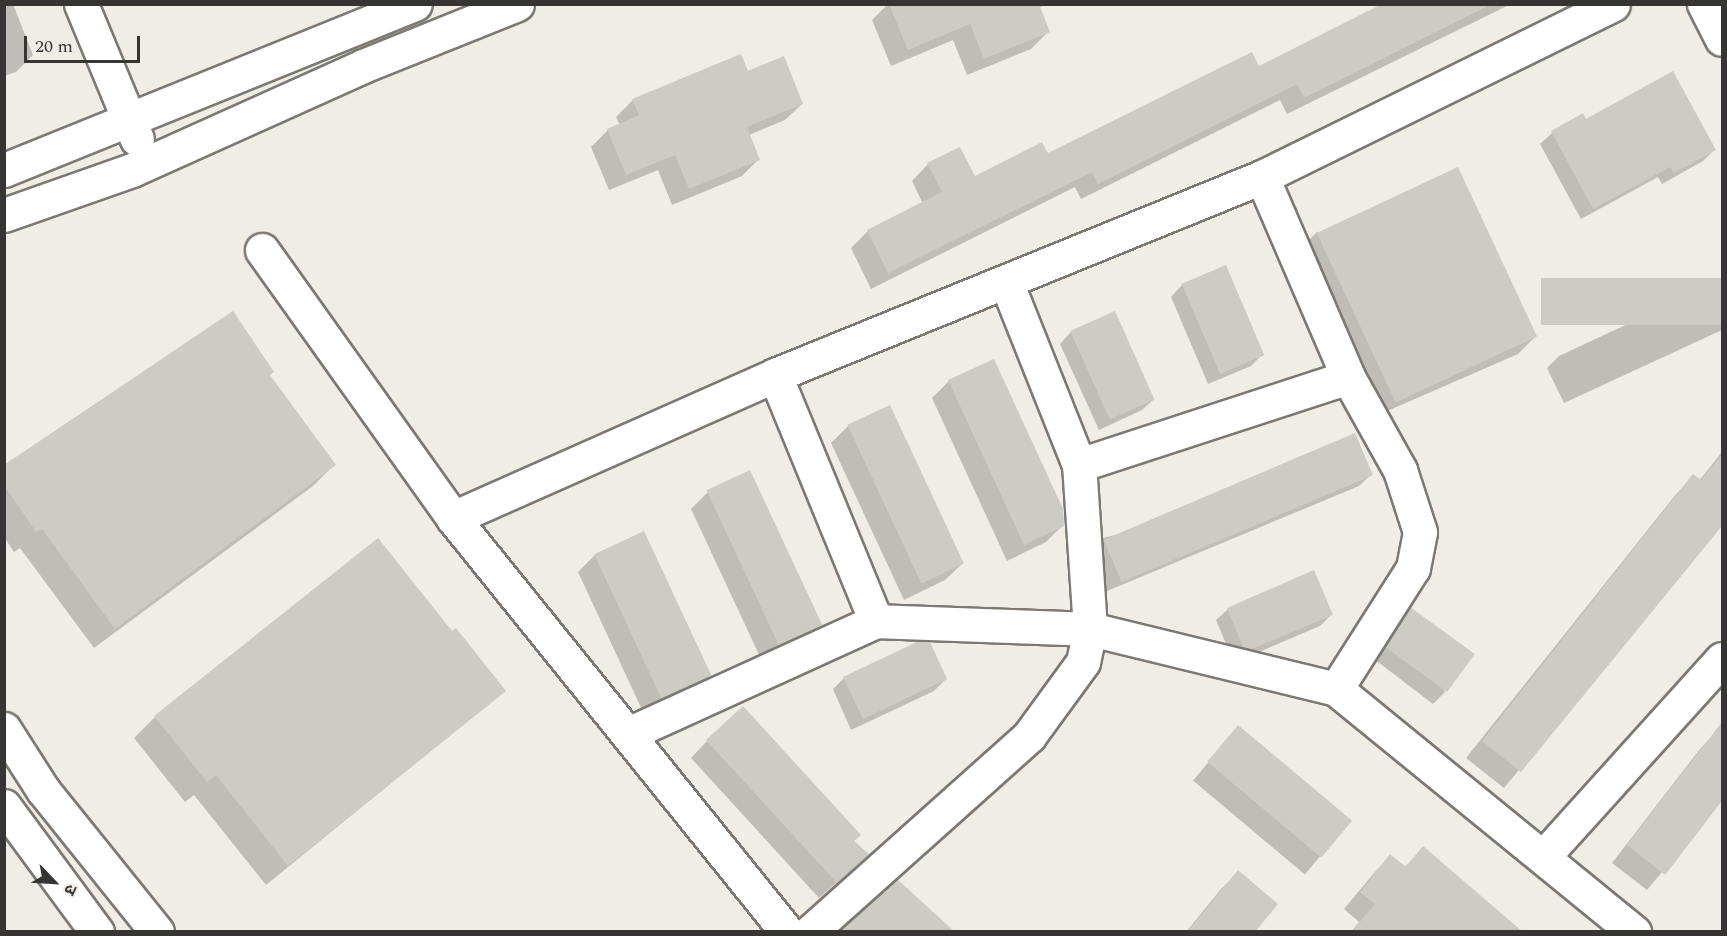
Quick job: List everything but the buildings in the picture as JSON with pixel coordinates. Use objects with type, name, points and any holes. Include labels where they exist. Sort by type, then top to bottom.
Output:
[{"type":"street","points":[[81,4],[147,163]]},
{"type":"street","points":[[4,170],[415,4]]},
{"type":"street","points":[[4,215],[147,163],[363,66],[517,4]]},
{"type":"street","points":[[453,518],[775,375],[1262,177],[1614,4]]},
{"type":"street","points":[[1704,4],[1722,39]]},
{"type":"street","points":[[1262,177],[1348,377],[1400,470],[1420,532],[1413,568],[1336,689]]},
{"type":"street","points":[[262,250],[453,518],[787,932]]},
{"type":"street","points":[[810,932],[1029,736],[1083,662],[1090,629],[1079,465],[1006,282]]},
{"type":"street","points":[[775,375],[876,621]]},
{"type":"street","points":[[1079,465],[1348,377]]},
{"type":"street","points":[[628,734],[876,621],[1090,629],[1336,689],[1634,932]]},
{"type":"street","points":[[1543,857],[1722,659]]},
{"type":"street","points":[[4,729],[43,790],[158,932]]},
{"type":"street","points":[[4,806],[98,932]]}]
